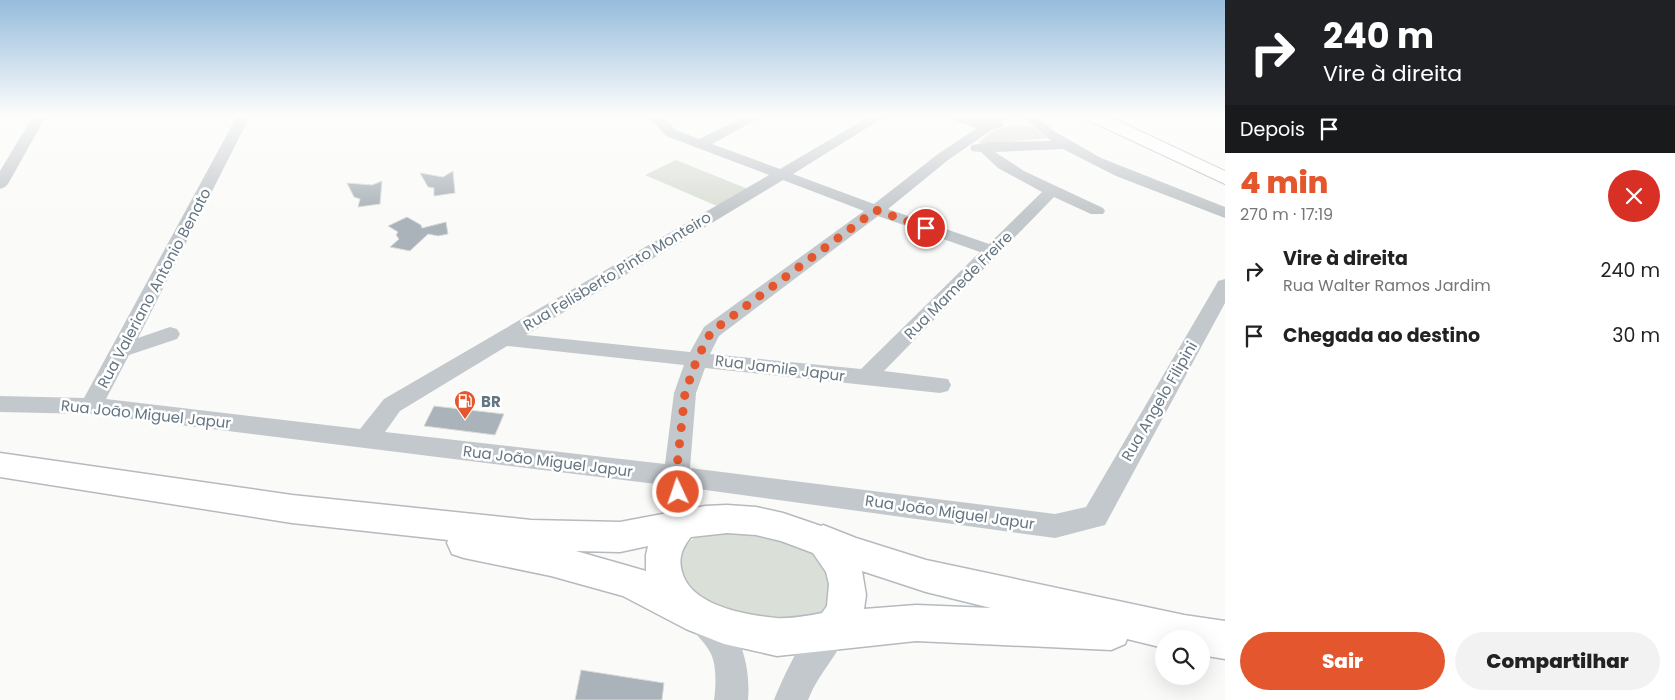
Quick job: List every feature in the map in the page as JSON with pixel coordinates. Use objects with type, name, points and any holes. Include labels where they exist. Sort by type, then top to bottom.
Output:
[{"type":"highway","points":[[1169,149],[1222,174]]},
{"type":"highway","points":[[1181,149],[1222,174]]},
{"type":"main road","points":[[0,465],[292,509],[531,535],[620,537],[682,524],[726,519],[756,521],[783,527],[823,540],[856,554],[926,576],[1166,630]]},
{"type":"main road","points":[[292,509],[551,560],[631,582],[699,616],[732,628],[777,637],[916,623],[1155,633]]},
{"type":"main road","points":[[682,524],[673,532],[666,543],[663,569],[667,583],[674,596],[685,607],[699,616]]},
{"type":"main road","points":[[823,540],[842,564],[849,592],[845,613],[833,630]]},
{"type":"main road","points":[[1210,638],[1225,640]]},
{"type":"street","points":[[0,184],[21,149]]},
{"type":"street","name":"Rua Valeriano Antonio Benato","points":[[91,406],[227,149]]},
{"type":"street","points":[[713,149],[876,210],[993,251]]},
{"type":"street","name":"Rua Felisberto Pinto Monteiro","points":[[366,439],[392,405],[825,149]]},
{"type":"street","points":[[682,524],[676,476],[685,393],[697,359],[711,332],[876,210],[943,157],[960,149]]},
{"type":"street","points":[[982,149],[991,152],[1051,190],[1097,211]]},
{"type":"street","points":[[991,152],[1021,149]]},
{"type":"street","points":[[1071,149],[1096,161],[1225,213]]},
{"type":"street","name":"Rua Mamede Freire","points":[[865,378],[993,251],[1051,190]]},
{"type":"street","name":"Rua Angelo Filipini","points":[[1095,517],[1225,286]]},
{"type":"street","points":[[122,350],[170,334]]},
{"type":"street","name":"Rua Jamile Japur","points":[[502,339],[940,385]]},
{"type":"street","name":"Rua João Miguel Japur","points":[[0,404],[91,406],[676,476],[1055,526],[1095,517]]},
{"type":"street","points":[[699,616],[725,646],[733,683],[731,700]]},
{"type":"street","points":[[791,700],[799,678],[814,653],[833,630]]},
{"type":"shaded area","points":[[676,160],[748,189],[717,206],[645,175]]},
{"type":"shaded area","points":[[716,527],[821,548],[840,595],[808,628],[696,603],[681,575],[680,557],[683,550],[693,539]]},
{"type":"building","points":[[453,171],[455,193],[434,196],[434,188],[428,187],[420,173],[443,177]]},
{"type":"building","points":[[382,181],[380,204],[358,207],[360,199],[354,197],[347,183],[372,185]]},
{"type":"building","points":[[407,217],[421,225],[422,228],[446,222],[448,234],[438,236],[428,234],[410,251],[390,247],[399,239],[396,235],[398,232],[388,226]]},
{"type":"building","name":"BR","points":[[434,406],[504,414],[495,435],[424,426]]},
{"type":"building","points":[[581,670],[664,683],[662,700],[575,700]]},
{"type":"place","name":"BR","points":[[465,420]]},
{"type":"route","points":[[678,492],[676,476],[685,393],[697,359],[711,332],[876,210],[926,228]]}]
